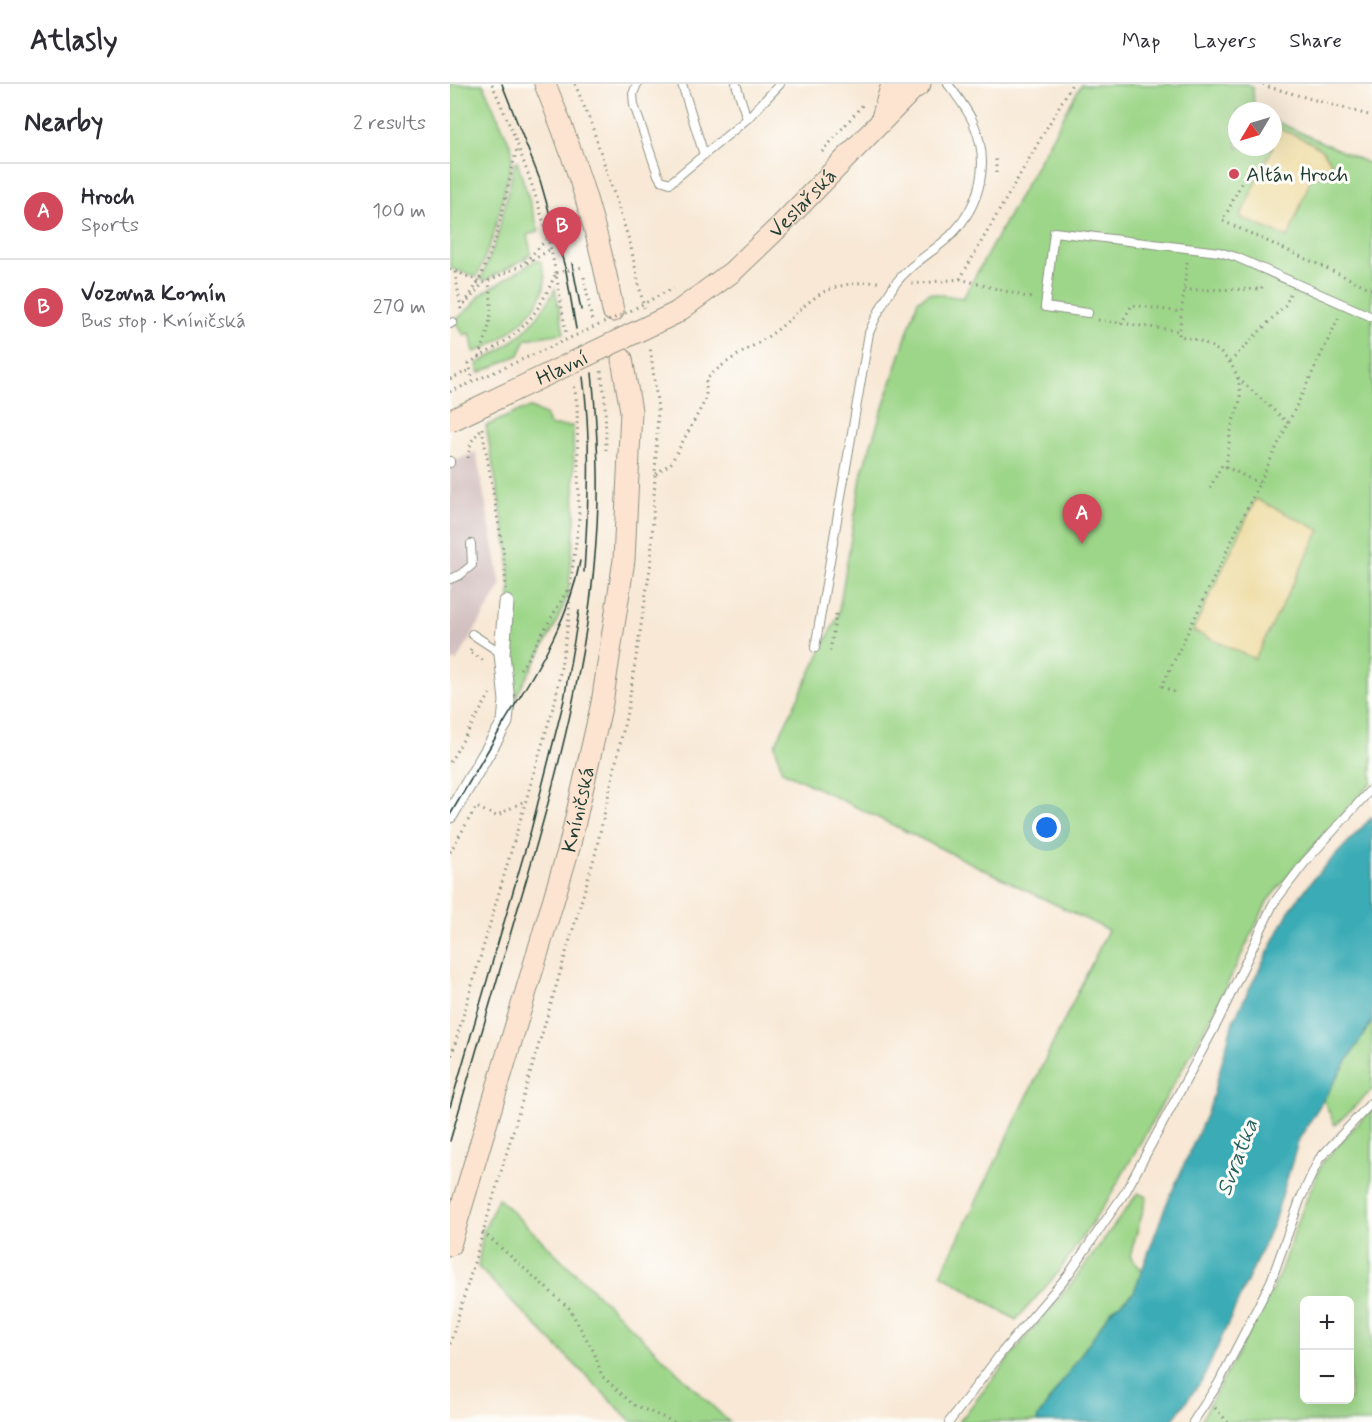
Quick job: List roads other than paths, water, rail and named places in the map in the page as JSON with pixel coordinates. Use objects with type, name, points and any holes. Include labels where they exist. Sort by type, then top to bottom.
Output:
[{"type":"main road","points":[[545,84],[564,132],[606,270],[613,311]]},
{"type":"main road","points":[[880,122],[892,84]]},
{"type":"main road","name":"Veslařská","points":[[676,313],[732,272],[920,84]]},
{"type":"main road","name":"Hlavní","points":[[450,421],[676,313]]},
{"type":"main road","name":"Kníničská","points":[[450,1245],[569,848],[602,703],[624,560],[631,411],[622,360]]},
{"type":"street","points":[[450,815],[505,722],[507,701],[502,654],[506,600]]},
{"type":"lane","points":[[638,84],[633,94],[634,105],[661,180],[665,183],[674,181],[747,119],[780,84]]},
{"type":"lane","points":[[682,84],[704,155]]},
{"type":"lane","points":[[736,84],[747,119]]},
{"type":"lane","points":[[815,648],[869,333],[879,309],[896,283],[916,262],[950,236],[969,213],[979,189],[983,169],[983,150],[973,121],[948,84]]},
{"type":"lane","points":[[1088,313],[1045,307],[1054,231],[1219,252],[1269,271],[1372,317]]},
{"type":"lane","points":[[450,579],[460,575],[472,565],[471,544]]},
{"type":"lane","points":[[475,636],[502,654]]},
{"type":"lane","points":[[949,1422],[1002,1352],[1068,1275],[1126,1191],[1218,1020],[1273,904],[1305,862],[1372,788]]},
{"type":"lane","points":[[1193,1422],[1218,1384],[1271,1281],[1300,1200],[1319,1160],[1372,1102]]},
{"type":"water","name":"Svratka","points":[[1372,817],[1372,1021],[1299,1139],[1274,1222],[1203,1379],[1171,1422],[1037,1422],[1038,1417],[1110,1312],[1134,1292],[1164,1210],[1210,1106],[1233,1021],[1289,911],[1314,878]]},
{"type":"tram line","points":[[502,84],[540,180],[566,271],[576,329]]},
{"type":"tram line","points":[[572,263],[581,310]]},
{"type":"tram line","points":[[450,1141],[548,803],[582,653],[590,602],[598,500],[597,437],[592,373]]},
{"type":"tram line","points":[[583,377],[588,426],[588,499],[584,572]]},
{"type":"tram line","points":[[450,815],[550,645],[568,604],[580,561]]},
{"type":"tram line","points":[[450,1107],[531,830],[564,700],[579,611]]},
{"type":"place","name":"Altán Hroch","points":[[1234,174]]},
{"type":"place","name":"Vozovna Komín","points":[[562,257]]},
{"type":"place","name":"Hroch","points":[[1082,544]]}]
